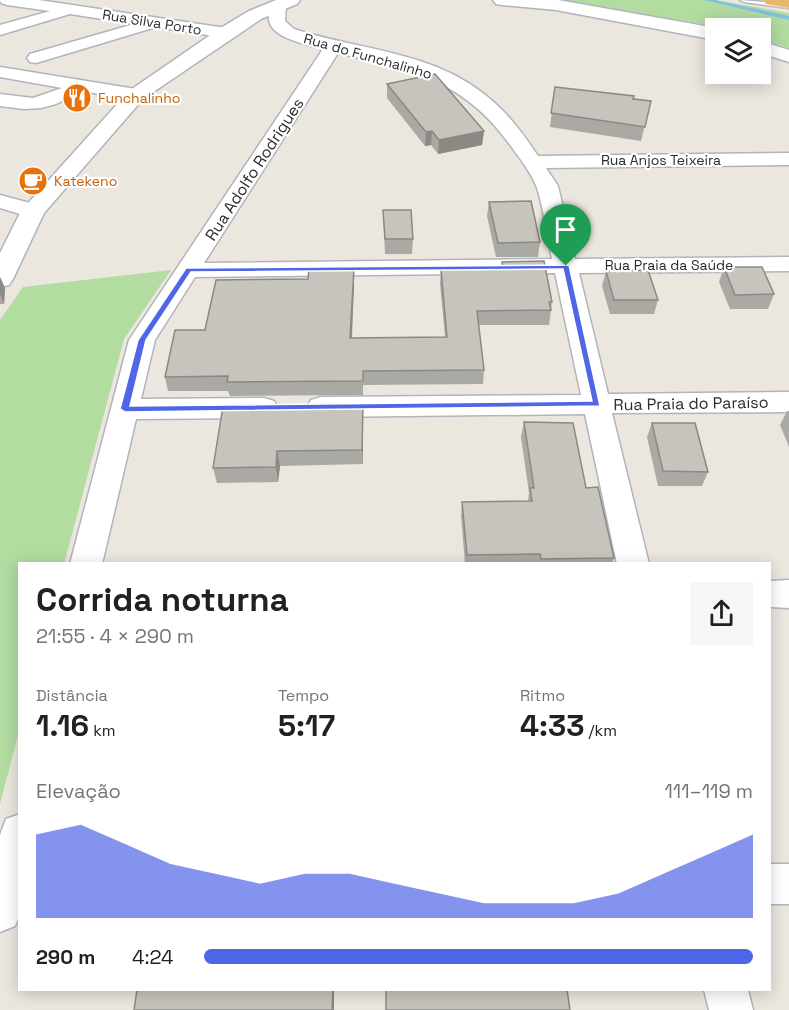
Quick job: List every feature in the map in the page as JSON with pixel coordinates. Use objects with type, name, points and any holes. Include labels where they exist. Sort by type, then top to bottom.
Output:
[{"type":"highway","points":[[772,0],[789,5]]},
{"type":"street","name":"Rua Silva Porto","points":[[6,0],[226,33]]},
{"type":"street","points":[[91,0],[108,15]]},
{"type":"street","points":[[502,0],[556,5],[705,32]]},
{"type":"street","points":[[0,279],[33,211],[136,95],[226,33],[284,2]]},
{"type":"street","name":"Rua do Funchalinho","points":[[284,2],[277,22],[284,30],[295,36],[422,69],[464,88],[488,107],[532,162],[547,186],[633,562]]},
{"type":"street","points":[[0,30],[74,10]]},
{"type":"street","points":[[36,58],[158,23]]},
{"type":"street","name":"Rua Adolfo Rodrigues","points":[[87,562],[142,340],[334,46]]},
{"type":"street","points":[[771,50],[789,56]]},
{"type":"street","points":[[0,72],[136,95]]},
{"type":"street","points":[[0,100],[22,104],[42,103],[79,86]]},
{"type":"street","name":"Rua Anjos Teixeira","points":[[532,162],[789,159]]},
{"type":"street","points":[[0,201],[33,211]]},
{"type":"street","name":"Rua Praia da Saúde","points":[[189,270],[789,264]]},
{"type":"street","name":"Rua Praia do Paraíso","points":[[125,409],[789,402]]},
{"type":"street","points":[[771,594],[789,594]]},
{"type":"street","points":[[8,898],[18,844]]},
{"type":"street","points":[[771,884],[789,884]]},
{"type":"street","points":[[726,991],[730,1010]]},
{"type":"lane","points":[[744,0],[789,5]]},
{"type":"green space","points":[[543,0],[715,0],[789,13],[789,48],[771,43],[771,18],[705,18],[705,24]]},
{"type":"green space","points":[[171,270],[124,339],[65,562],[18,562],[18,735],[0,804],[0,320],[23,287]]},
{"type":"building","points":[[435,74],[484,131],[439,140],[432,131],[426,132],[387,84]]},
{"type":"building","points":[[555,87],[634,96],[633,99],[651,101],[645,127],[551,113]]},
{"type":"building","points":[[531,201],[540,242],[498,243],[489,202]]},
{"type":"building","points":[[383,210],[411,210],[413,239],[385,239]]},
{"type":"building","points":[[544,261],[552,302],[549,302],[551,310],[477,311],[484,370],[363,371],[363,381],[227,382],[228,376],[165,377],[175,330],[205,330],[216,280],[308,279],[309,268],[354,268],[350,338],[447,337],[441,269],[503,269],[502,262]]},
{"type":"building","points":[[724,267],[762,267],[774,294],[735,295]]},
{"type":"building","points":[[648,270],[658,300],[614,300],[606,271]]},
{"type":"building","points":[[363,404],[362,450],[277,451],[276,467],[213,468],[223,406]]},
{"type":"building","points":[[524,422],[573,423],[586,488],[598,487],[614,558],[541,559],[540,554],[467,555],[462,502],[532,501],[530,488],[534,488]]},
{"type":"building","points":[[652,423],[695,423],[708,472],[663,471]]},
{"type":"building","points":[[137,991],[333,991],[332,1010],[134,1010]]},
{"type":"building","points":[[386,991],[567,991],[570,1010],[386,1010]]},
{"type":"waterway","points":[[707,0],[789,18]]},
{"type":"place","name":"Funchalinho","points":[[77,98]]},
{"type":"place","name":"Katekeno","points":[[33,181]]},
{"type":"route","points":[[566,266],[597,404],[125,409],[142,340],[189,270],[566,266]]}]
